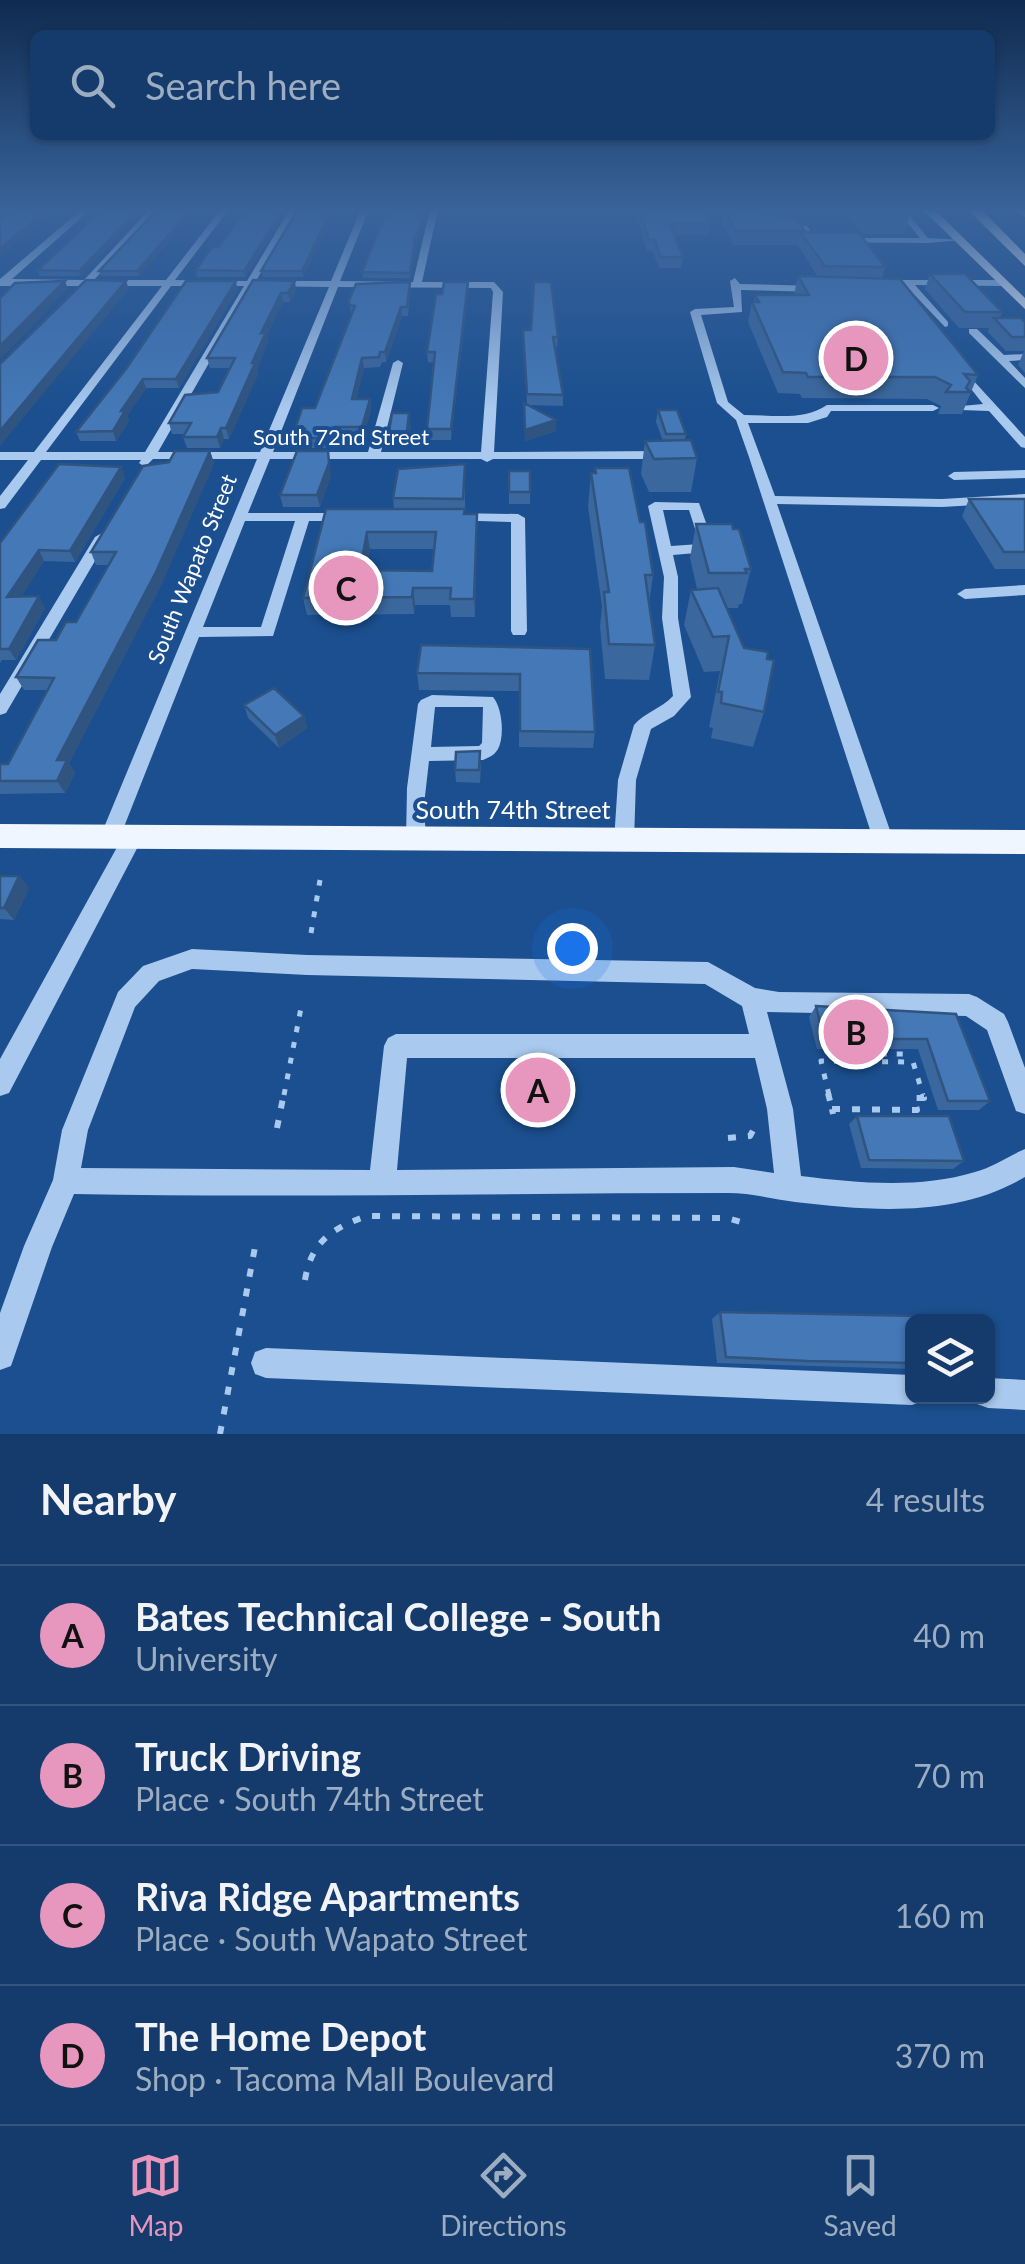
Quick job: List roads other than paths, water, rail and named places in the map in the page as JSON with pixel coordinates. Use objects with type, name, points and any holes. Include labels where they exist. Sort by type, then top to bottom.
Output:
[{"type":"main road","points":[[995,276],[1025,305]]},
{"type":"main road","name":"South 74th Street","points":[[0,836],[1025,842]]},
{"type":"street","points":[[74,295],[92,276]]},
{"type":"street","points":[[0,505],[175,276]]},
{"type":"street","points":[[139,473],[255,276]]},
{"type":"street","name":"South Wapato Street","points":[[0,1084],[121,837],[194,632],[341,276]]},
{"type":"street","points":[[417,283],[419,276]]},
{"type":"street","points":[[716,281],[826,286]]},
{"type":"street","points":[[907,282],[945,324]]},
{"type":"street","points":[[910,306],[901,293],[872,286],[907,282],[1002,283]]},
{"type":"street","points":[[1,283],[494,285],[498,292],[487,458]]},
{"type":"street","points":[[736,284],[738,310],[695,312],[723,403],[741,419],[770,500],[884,842]]},
{"type":"street","points":[[973,331],[1025,385]]},
{"type":"street","points":[[1001,358],[1025,357]]},
{"type":"street","points":[[951,358],[1025,444]]},
{"type":"street","points":[[373,457],[398,363]]},
{"type":"street","points":[[741,419],[808,419],[823,415],[827,408],[844,406],[933,408]]},
{"type":"street","points":[[965,408],[992,407]]},
{"type":"street","name":"South 72nd Street","points":[[0,456],[487,458],[681,454]]},
{"type":"street","points":[[954,476],[1025,474]]},
{"type":"street","points":[[770,500],[928,503],[1025,498]]},
{"type":"street","points":[[240,516],[361,517]]},
{"type":"street","points":[[194,632],[267,632],[302,516]]},
{"type":"street","points":[[439,517],[518,518],[520,631]]},
{"type":"street","points":[[0,709],[110,524]]},
{"type":"street","points":[[624,840],[627,780],[643,725],[668,712],[682,697],[665,551]]},
{"type":"street","points":[[965,594],[1025,590]]},
{"type":"street","points":[[416,839],[412,804],[424,754],[427,704],[487,701],[492,706],[491,745],[483,754],[424,754]]},
{"type":"street","points":[[0,1355],[38,1246],[66,1181],[75,1130],[126,1000],[151,974],[192,959],[708,973],[752,999],[780,1003],[969,1005],[996,1022],[1025,1102]]},
{"type":"street","points":[[752,999],[780,1109],[789,1188]]},
{"type":"street","points":[[382,1183],[396,1046],[764,1046]]},
{"type":"street","points":[[66,1181],[734,1180],[851,1196],[958,1191],[1002,1179],[1025,1162]]},
{"type":"street","points":[[266,1362],[905,1390]]},
{"type":"street","points":[[995,1393],[1025,1394]]},
{"type":"place","name":"The Home Depot","points":[[856,358]]},
{"type":"place","name":"Riva Ridge Apartments","points":[[346,588]]},
{"type":"place","name":"Truck Driving","points":[[856,1032]]},
{"type":"place","name":"Bates Technical College - South","points":[[538,1090]]}]
